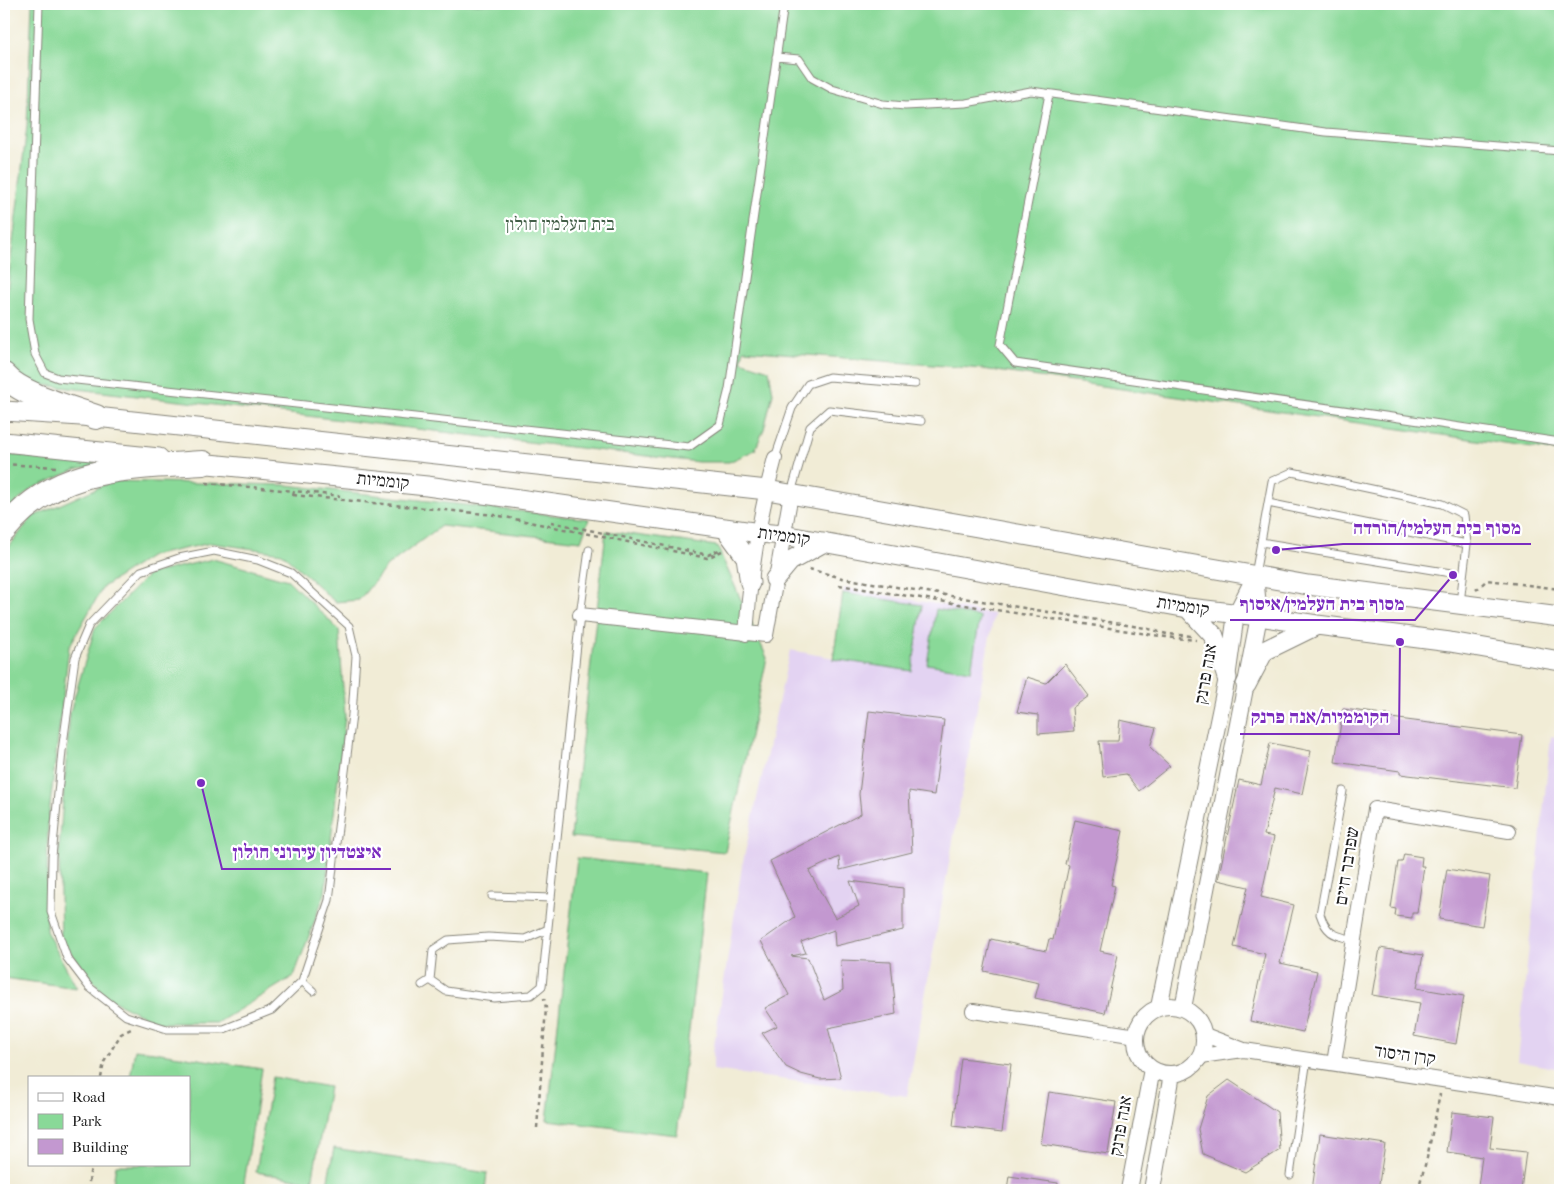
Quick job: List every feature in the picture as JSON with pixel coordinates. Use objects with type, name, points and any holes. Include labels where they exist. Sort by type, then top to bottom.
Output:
[{"type":"highway","points":[[4,375],[12,384],[24,390],[96,417]]},
{"type":"highway","points":[[4,530],[13,518],[42,496],[59,485],[80,477],[118,469],[202,473]]},
{"type":"main road","name":"קוממיות","points":[[4,412],[96,417],[766,490],[1308,585],[1560,617]]},
{"type":"main road","name":"קוממיות","points":[[4,442],[202,473],[427,486],[733,539],[760,533],[783,535],[1188,608],[1450,642],[1560,661]]},
{"type":"main road","points":[[733,539],[746,556],[750,584]]},
{"type":"main road","points":[[775,578],[790,561],[824,542]]},
{"type":"main road","points":[[1188,608],[1215,640],[1227,678]]},
{"type":"main road","points":[[1246,685],[1264,651],[1317,625]]},
{"type":"street","points":[[746,634],[750,584],[766,490],[775,458]]},
{"type":"street","points":[[580,615],[766,635],[791,494]]},
{"type":"street","points":[[1182,1008],[1259,616],[1255,576]]},
{"type":"street","name":"אנה פרנק","points":[[1159,1008],[1227,678],[1236,614],[1255,576]]},
{"type":"street","name":"שפרבר חיים","points":[[1334,1063],[1375,809],[1509,831]]},
{"type":"street","points":[[1171,1005],[1182,1008],[1194,1014],[1201,1024],[1205,1035],[1201,1056],[1194,1065],[1183,1072],[1163,1074],[1152,1069],[1143,1061],[1137,1050],[1137,1036],[1141,1022],[1148,1013],[1159,1008],[1171,1005]]},
{"type":"street","points":[[974,1011],[1137,1036]]},
{"type":"street","name":"קרן היסוד","points":[[1205,1035],[1244,1050],[1560,1098]]},
{"type":"street","name":"קרן היסוד","points":[[1201,1056],[1244,1050]]},
{"type":"street","name":"אנה פרנק","points":[[1129,1190],[1152,1069]]},
{"type":"street","points":[[1152,1190],[1172,1074]]},
{"type":"lane","points":[[39,4],[28,319],[35,354],[45,373],[58,378],[689,447],[720,425],[729,389],[784,4]]},
{"type":"lane","points":[[776,56],[799,59],[812,78],[832,89],[882,104],[905,106],[966,103],[1031,92],[1326,132],[1560,151]]},
{"type":"lane","points":[[1049,94],[1000,345],[1015,362],[1560,442]]},
{"type":"lane","points":[[775,458],[792,408],[808,384],[829,377],[916,384]]},
{"type":"lane","points":[[791,494],[810,427],[829,410],[921,421]]},
{"type":"lane","points":[[1255,576],[1272,481],[1292,472],[1442,504],[1464,514],[1467,544],[1460,604]]},
{"type":"lane","points":[[1268,503],[1467,544]]},
{"type":"lane","points":[[1261,542],[1463,574]]},
{"type":"lane","points":[[430,980],[446,991],[494,998],[531,995],[542,986],[546,930],[551,898],[580,615],[589,550]]},
{"type":"lane","points":[[214,551],[258,560],[291,573],[348,626],[356,656],[352,715],[330,900],[302,981],[272,1010],[224,1029],[167,1029],[126,1016],[89,987],[67,958],[52,912],[52,857],[62,751],[75,658],[89,625],[141,571],[179,558],[214,551]]},
{"type":"lane","points":[[1343,791],[1320,914],[1324,925],[1332,934],[1354,940]]},
{"type":"lane","points":[[492,896],[551,898]]},
{"type":"lane","points":[[430,980],[433,950],[448,940],[488,938],[525,940],[546,930]]},
{"type":"lane","points":[[422,985],[430,980]]},
{"type":"lane","points":[[302,981],[313,991]]},
{"type":"lane","points":[[1290,1175],[1308,1059]]},
{"type":"path","points":[[4,464],[73,468],[80,477]]},
{"type":"path","points":[[202,473],[293,493],[497,511],[708,555],[733,539]]},
{"type":"path","points":[[807,568],[851,580],[1145,628],[1167,634],[1215,640]]},
{"type":"path","points":[[1460,604],[1487,580],[1560,588]]},
{"type":"path","points":[[839,585],[1166,637],[1215,640]]},
{"type":"path","points":[[537,1128],[546,1008],[542,986]]},
{"type":"path","points":[[102,1076],[104,1062],[121,1034],[146,1022]]},
{"type":"path","points":[[1418,1190],[1428,1158],[1443,1079]]},
{"type":"path","points":[[88,1190],[91,1166]]},
{"type":"shaded area","points":[[844,588],[994,614],[907,1096],[713,1070],[713,1052],[742,866],[790,650],[834,658]]},
{"type":"shaded area","points":[[1551,736],[1560,738],[1560,1069],[1517,1061]]},
{"type":"green space","name":"בית העלמין חולון","points":[[32,4],[1560,4],[1560,452],[983,369],[744,350],[741,361],[769,370],[773,393],[764,429],[755,450],[729,462],[698,462],[26,383],[7,367],[4,343],[7,292],[27,126]]},
{"type":"green space","points":[[4,454],[105,464],[75,470],[31,489],[4,514]]},
{"type":"green space","points":[[113,481],[287,485],[589,519],[581,541],[441,526],[387,566],[359,600],[335,602],[282,553],[211,543],[151,556],[103,587],[69,647],[48,822],[46,931],[77,988],[4,978],[4,553],[32,517]]},
{"type":"green space","points":[[606,531],[717,546],[767,658],[725,852],[571,837]]},
{"type":"green space","points":[[213,559],[288,580],[339,630],[345,717],[325,893],[294,976],[217,1023],[158,1023],[107,998],[61,940],[59,850],[70,712],[95,628],[149,574]]},
{"type":"green space","points":[[843,593],[922,605],[912,671],[833,659]]},
{"type":"green space","points":[[936,609],[980,617],[971,671],[927,664]]},
{"type":"green space","points":[[577,858],[707,873],[677,1135],[547,1120]]},
{"type":"green space","points":[[135,1049],[262,1069],[243,1190],[112,1190],[116,1166],[190,1166],[190,1076],[130,1076]]},
{"type":"green space","points":[[272,1077],[329,1087],[312,1182],[256,1172]]},
{"type":"green space","points":[[334,1148],[487,1173],[485,1190],[326,1190]]},
{"type":"building","points":[[1065,664],[1089,696],[1072,708],[1074,731],[1038,734],[1038,715],[1017,712],[1027,677],[1046,683]]},
{"type":"building","points":[[1343,709],[1391,715],[1391,718],[1522,735],[1515,788],[1400,774],[1400,771],[1335,762]]},
{"type":"building","points":[[869,711],[944,720],[934,795],[909,791],[912,852],[840,870],[839,857],[809,871],[835,918],[859,906],[850,881],[903,888],[903,930],[835,946],[834,930],[801,942],[806,953],[791,956],[808,958],[824,1000],[843,990],[841,960],[891,962],[896,1014],[828,1028],[841,1078],[820,1079],[801,1074],[786,1067],[762,1033],[777,1026],[765,1008],[789,995],[761,941],[795,917],[770,861],[861,814],[859,794]]},
{"type":"building","points":[[1120,720],[1156,728],[1150,747],[1170,766],[1139,791],[1126,774],[1103,777],[1099,741],[1118,741]]},
{"type":"building","points":[[1270,743],[1311,751],[1302,794],[1275,788],[1264,835],[1274,837],[1261,897],[1294,905],[1280,963],[1317,971],[1303,1032],[1250,1021],[1265,954],[1234,947],[1248,887],[1218,880],[1239,780],[1261,785]]},
{"type":"building","points":[[1075,820],[1123,831],[1111,885],[1115,886],[1100,951],[1118,955],[1105,1013],[1035,998],[1039,983],[984,971],[991,939],[1046,951],[1049,939],[1053,940],[1069,865],[1065,864]]},
{"type":"building","points":[[1404,854],[1422,857],[1421,866],[1424,866],[1417,913],[1412,913],[1412,918],[1395,916],[1396,909],[1391,908],[1398,862],[1402,862]]},
{"type":"building","points":[[1447,869],[1490,876],[1482,926],[1439,919]]},
{"type":"building","points":[[1380,948],[1423,955],[1417,988],[1464,996],[1456,1044],[1414,1036],[1420,1003],[1372,995]]},
{"type":"building","points":[[961,1058],[1011,1064],[1002,1132],[953,1126]]},
{"type":"building","points":[[1229,1080],[1277,1112],[1280,1150],[1245,1172],[1203,1154],[1198,1129],[1208,1096]]},
{"type":"building","points":[[1049,1092],[1116,1102],[1108,1154],[1041,1144]]},
{"type":"building","points":[[1452,1112],[1494,1117],[1490,1148],[1526,1152],[1521,1190],[1478,1186],[1482,1157],[1447,1152]]},
{"type":"building","points":[[1320,1134],[1385,1144],[1378,1190],[1312,1190]]},
{"type":"building","points":[[1009,1176],[1058,1183],[1057,1190],[1007,1190]]},
{"type":"place","name":"מסוף בית העלמין/הורדה","points":[[1276,550]]},
{"type":"place","name":"מסוף בית העלמין/איסוף","points":[[1453,575]]},
{"type":"place","name":"הקוממיות/אנה פרנק","points":[[1400,642]]},
{"type":"place","name":"איצטדיון עירוני חולון","points":[[201,783]]}]
